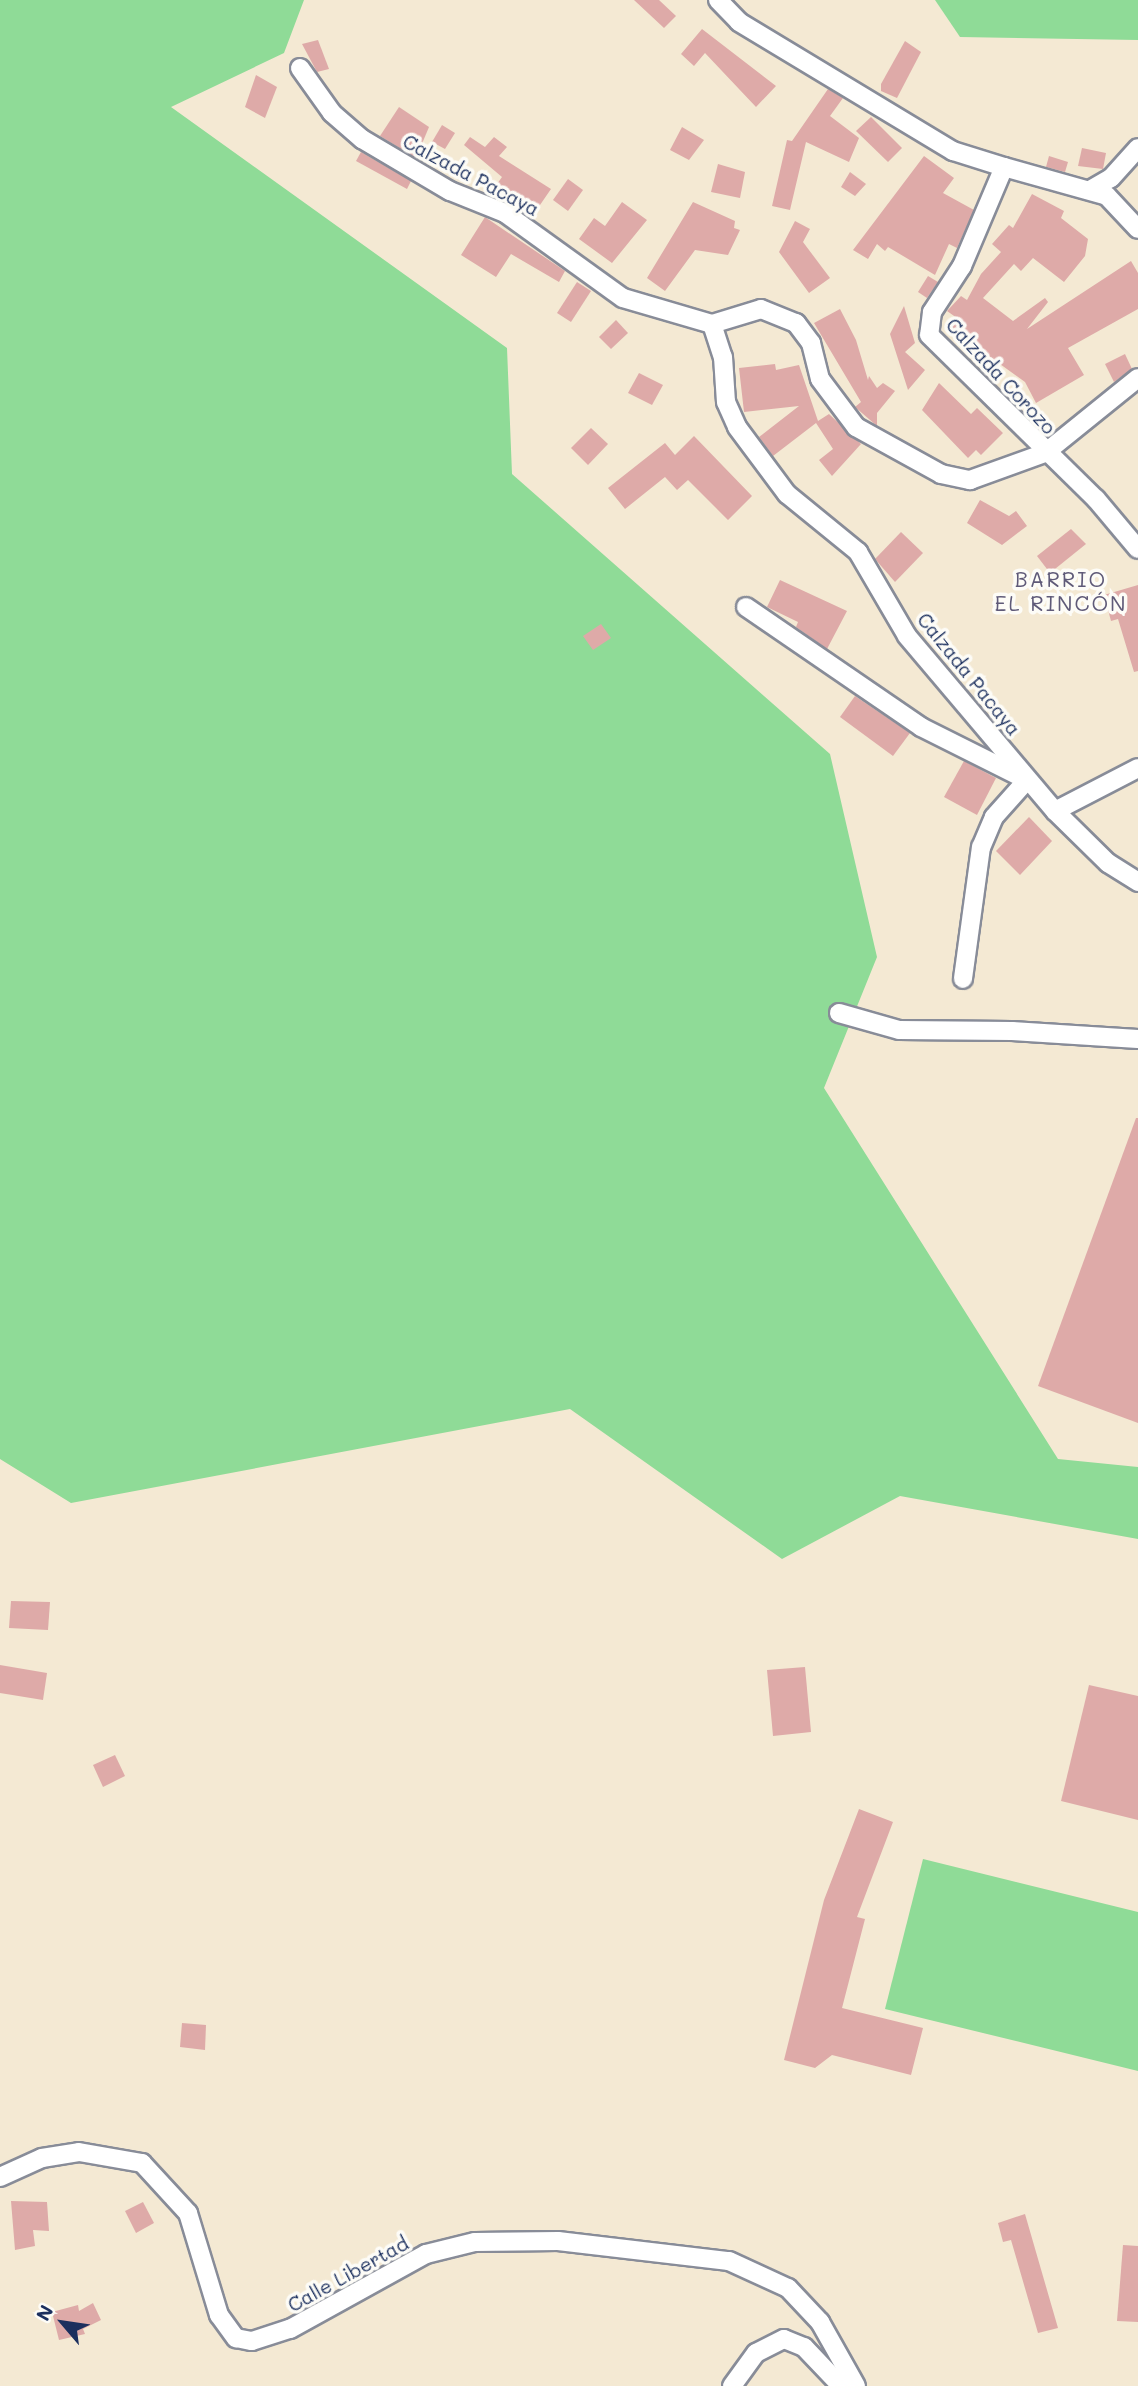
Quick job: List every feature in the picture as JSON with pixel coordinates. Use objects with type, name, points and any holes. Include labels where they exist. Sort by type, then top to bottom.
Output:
[{"type":"street","points":[[718,0],[739,22],[953,151],[1107,196],[1138,229]]},
{"type":"street","name":"Calzada Pacaya","points":[[300,68],[332,113],[362,139],[450,191],[505,213],[623,298],[712,324],[723,357],[726,402],[737,427],[787,495],[858,552],[907,636],[1027,780],[1108,863],[1138,882]]},
{"type":"street","points":[[1090,190],[1111,178],[1138,148]]},
{"type":"street","name":"Calzada Corozo","points":[[1004,167],[962,266],[932,312],[929,335],[998,400],[1045,453],[1096,499],[1138,549]]},
{"type":"street","points":[[712,324],[761,309],[796,323],[811,343],[820,379],[856,427],[941,474],[970,480],[1045,453],[1138,378]]},
{"type":"street","points":[[746,607],[921,727],[1027,780],[994,817],[981,847],[963,979]]},
{"type":"street","points":[[1055,811],[1138,768]]},
{"type":"street","points":[[838,1013],[899,1030],[1023,1031],[1138,1039]]},
{"type":"street","name":"Calle Libertad","points":[[0,2176],[42,2158],[79,2151],[142,2163],[188,2213],[219,2315],[236,2338],[252,2341],[290,2329],[426,2254],[475,2242],[558,2241],[729,2261],[788,2288],[820,2322],[841,2386]]},
{"type":"street","name":"Calle Libertad","points":[[732,2386],[756,2353],[784,2339],[804,2347],[835,2366],[856,2386]]},
{"type":"green space","points":[[0,0],[304,0],[284,53],[171,107],[507,348],[512,474],[830,754],[877,957],[824,1088],[1058,1459],[1138,1467],[1138,1539],[900,1496],[782,1559],[570,1409],[71,1503],[0,1459]]},
{"type":"green space","points":[[935,0],[1138,0],[1138,40],[960,37]]},
{"type":"green space","points":[[923,1859],[1138,1912],[1138,2071],[885,2009]]},
{"type":"building","points":[[634,0],[659,0],[676,16],[664,28]]},
{"type":"building","points":[[702,29],[776,86],[756,107],[705,53],[694,66],[681,54]]},
{"type":"building","points":[[318,40],[329,69],[317,72],[302,44]]},
{"type":"building","points":[[905,41],[921,52],[897,98],[881,91],[881,84]]},
{"type":"building","points":[[256,75],[277,87],[265,118],[245,107]]},
{"type":"building","points":[[828,89],[843,98],[830,116],[859,138],[849,162],[806,142],[790,210],[772,206],[787,140],[792,141]]},
{"type":"building","points":[[399,107],[429,127],[416,158],[380,136]]},
{"type":"building","points":[[871,117],[902,148],[888,162],[856,131]]},
{"type":"building","points":[[442,125],[455,133],[445,149],[432,142]]},
{"type":"building","points":[[682,127],[704,140],[689,160],[670,150]]},
{"type":"building","points":[[470,137],[485,147],[494,137],[507,147],[499,156],[551,189],[531,218],[497,198],[504,188],[497,184],[502,177],[464,145]]},
{"type":"building","points":[[1082,148],[1106,153],[1103,169],[1078,166]]},
{"type":"building","points":[[361,152],[411,181],[407,189],[356,161]]},
{"type":"building","points":[[924,156],[954,178],[943,193],[974,210],[957,248],[949,244],[935,275],[888,247],[885,251],[877,244],[868,259],[853,250]]},
{"type":"building","points":[[1049,156],[1068,162],[1065,172],[1046,167]]},
{"type":"building","points":[[718,164],[745,172],[740,198],[711,192]]},
{"type":"building","points":[[850,172],[866,184],[855,196],[841,187]]},
{"type":"building","points":[[568,179],[583,190],[568,211],[553,200]]},
{"type":"building","points":[[1032,194],[1064,211],[1061,218],[1088,239],[1085,256],[1064,282],[1033,258],[1021,271],[1014,264],[983,298],[1013,321],[1045,298],[1048,302],[1027,329],[1131,261],[1138,273],[1138,309],[1068,348],[1084,375],[1036,403],[1025,382],[950,328],[957,318],[947,311],[961,296],[967,300],[981,274],[1001,252],[992,244],[1009,225],[1013,228]]},
{"type":"building","points":[[622,202],[647,220],[612,263],[579,239],[594,218],[605,226]]},
{"type":"building","points":[[693,202],[735,221],[734,228],[740,230],[728,255],[695,250],[665,291],[647,278]]},
{"type":"building","points":[[485,217],[565,271],[559,282],[511,254],[496,277],[461,255]]},
{"type":"building","points":[[795,221],[810,229],[803,242],[830,278],[809,293],[779,252]]},
{"type":"building","points":[[928,276],[938,282],[927,298],[918,292]]},
{"type":"building","points":[[577,282],[591,291],[571,322],[557,313]]},
{"type":"building","points":[[904,306],[915,343],[905,352],[925,370],[908,390],[890,334]]},
{"type":"building","points":[[840,309],[856,340],[868,380],[869,376],[877,388],[883,383],[895,391],[877,413],[877,426],[855,407],[861,402],[814,323]]},
{"type":"building","points":[[616,320],[628,333],[611,349],[599,337]]},
{"type":"building","points":[[1125,354],[1132,369],[1114,382],[1105,364]]},
{"type":"building","points":[[775,364],[776,370],[799,365],[818,421],[829,414],[861,444],[832,476],[819,460],[833,449],[816,423],[773,456],[759,437],[799,406],[744,412],[739,368]]},
{"type":"building","points":[[639,373],[663,385],[652,405],[628,393]]},
{"type":"building","points":[[939,383],[971,414],[977,408],[1003,433],[981,455],[976,450],[968,458],[922,410]]},
{"type":"building","points":[[591,428],[608,444],[588,465],[571,448]]},
{"type":"building","points":[[694,436],[752,496],[728,520],[688,480],[677,490],[665,477],[625,509],[608,488],[665,443],[675,455]]},
{"type":"building","points":[[980,500],[1009,516],[1016,511],[1027,526],[1002,545],[967,523]]},
{"type":"building","points":[[1071,529],[1086,544],[1050,573],[1037,556]]},
{"type":"building","points":[[901,532],[923,553],[895,582],[875,559]]},
{"type":"building","points":[[780,580],[847,611],[827,649],[796,627],[798,622],[767,607]]},
{"type":"building","points":[[1138,585],[1138,671],[1134,672],[1118,619],[1111,621],[1104,595]]},
{"type":"building","points":[[601,624],[611,638],[593,650],[583,636]]},
{"type":"building","points":[[855,696],[910,733],[893,756],[840,717]]},
{"type":"building","points":[[964,761],[996,778],[977,815],[944,797]]},
{"type":"building","points":[[1029,817],[1052,841],[1020,875],[996,851]]},
{"type":"building","points":[[1138,1118],[1138,1423],[1038,1386]]},
{"type":"building","points":[[11,1601],[50,1602],[48,1630],[9,1628]]},
{"type":"building","points":[[0,1665],[47,1673],[43,1700],[0,1693]]},
{"type":"building","points":[[805,1667],[811,1732],[773,1736],[767,1670]]},
{"type":"building","points":[[1089,1685],[1138,1696],[1138,1820],[1061,1801]]},
{"type":"building","points":[[115,1755],[125,1776],[103,1787],[93,1765]]},
{"type":"building","points":[[859,1809],[893,1822],[857,1917],[865,1919],[842,2008],[923,2028],[911,2075],[832,2055],[815,2068],[784,2060],[824,1900]]},
{"type":"building","points":[[182,2023],[206,2025],[205,2050],[180,2047]]},
{"type":"building","points":[[11,2201],[47,2202],[49,2231],[33,2230],[35,2246],[15,2250]]},
{"type":"building","points":[[143,2202],[154,2223],[136,2233],[125,2211]]},
{"type":"building","points":[[1025,2214],[1058,2328],[1038,2333],[1011,2240],[1003,2242],[998,2223]]},
{"type":"building","points":[[1123,2245],[1138,2246],[1138,2322],[1117,2321]]},
{"type":"building","points":[[93,2303],[101,2320],[83,2329],[85,2334],[59,2340],[52,2312],[78,2305],[79,2311]]},
{"type":"district","name":"BARRIO EL RINCÓN","points":[[1061,591]]}]
